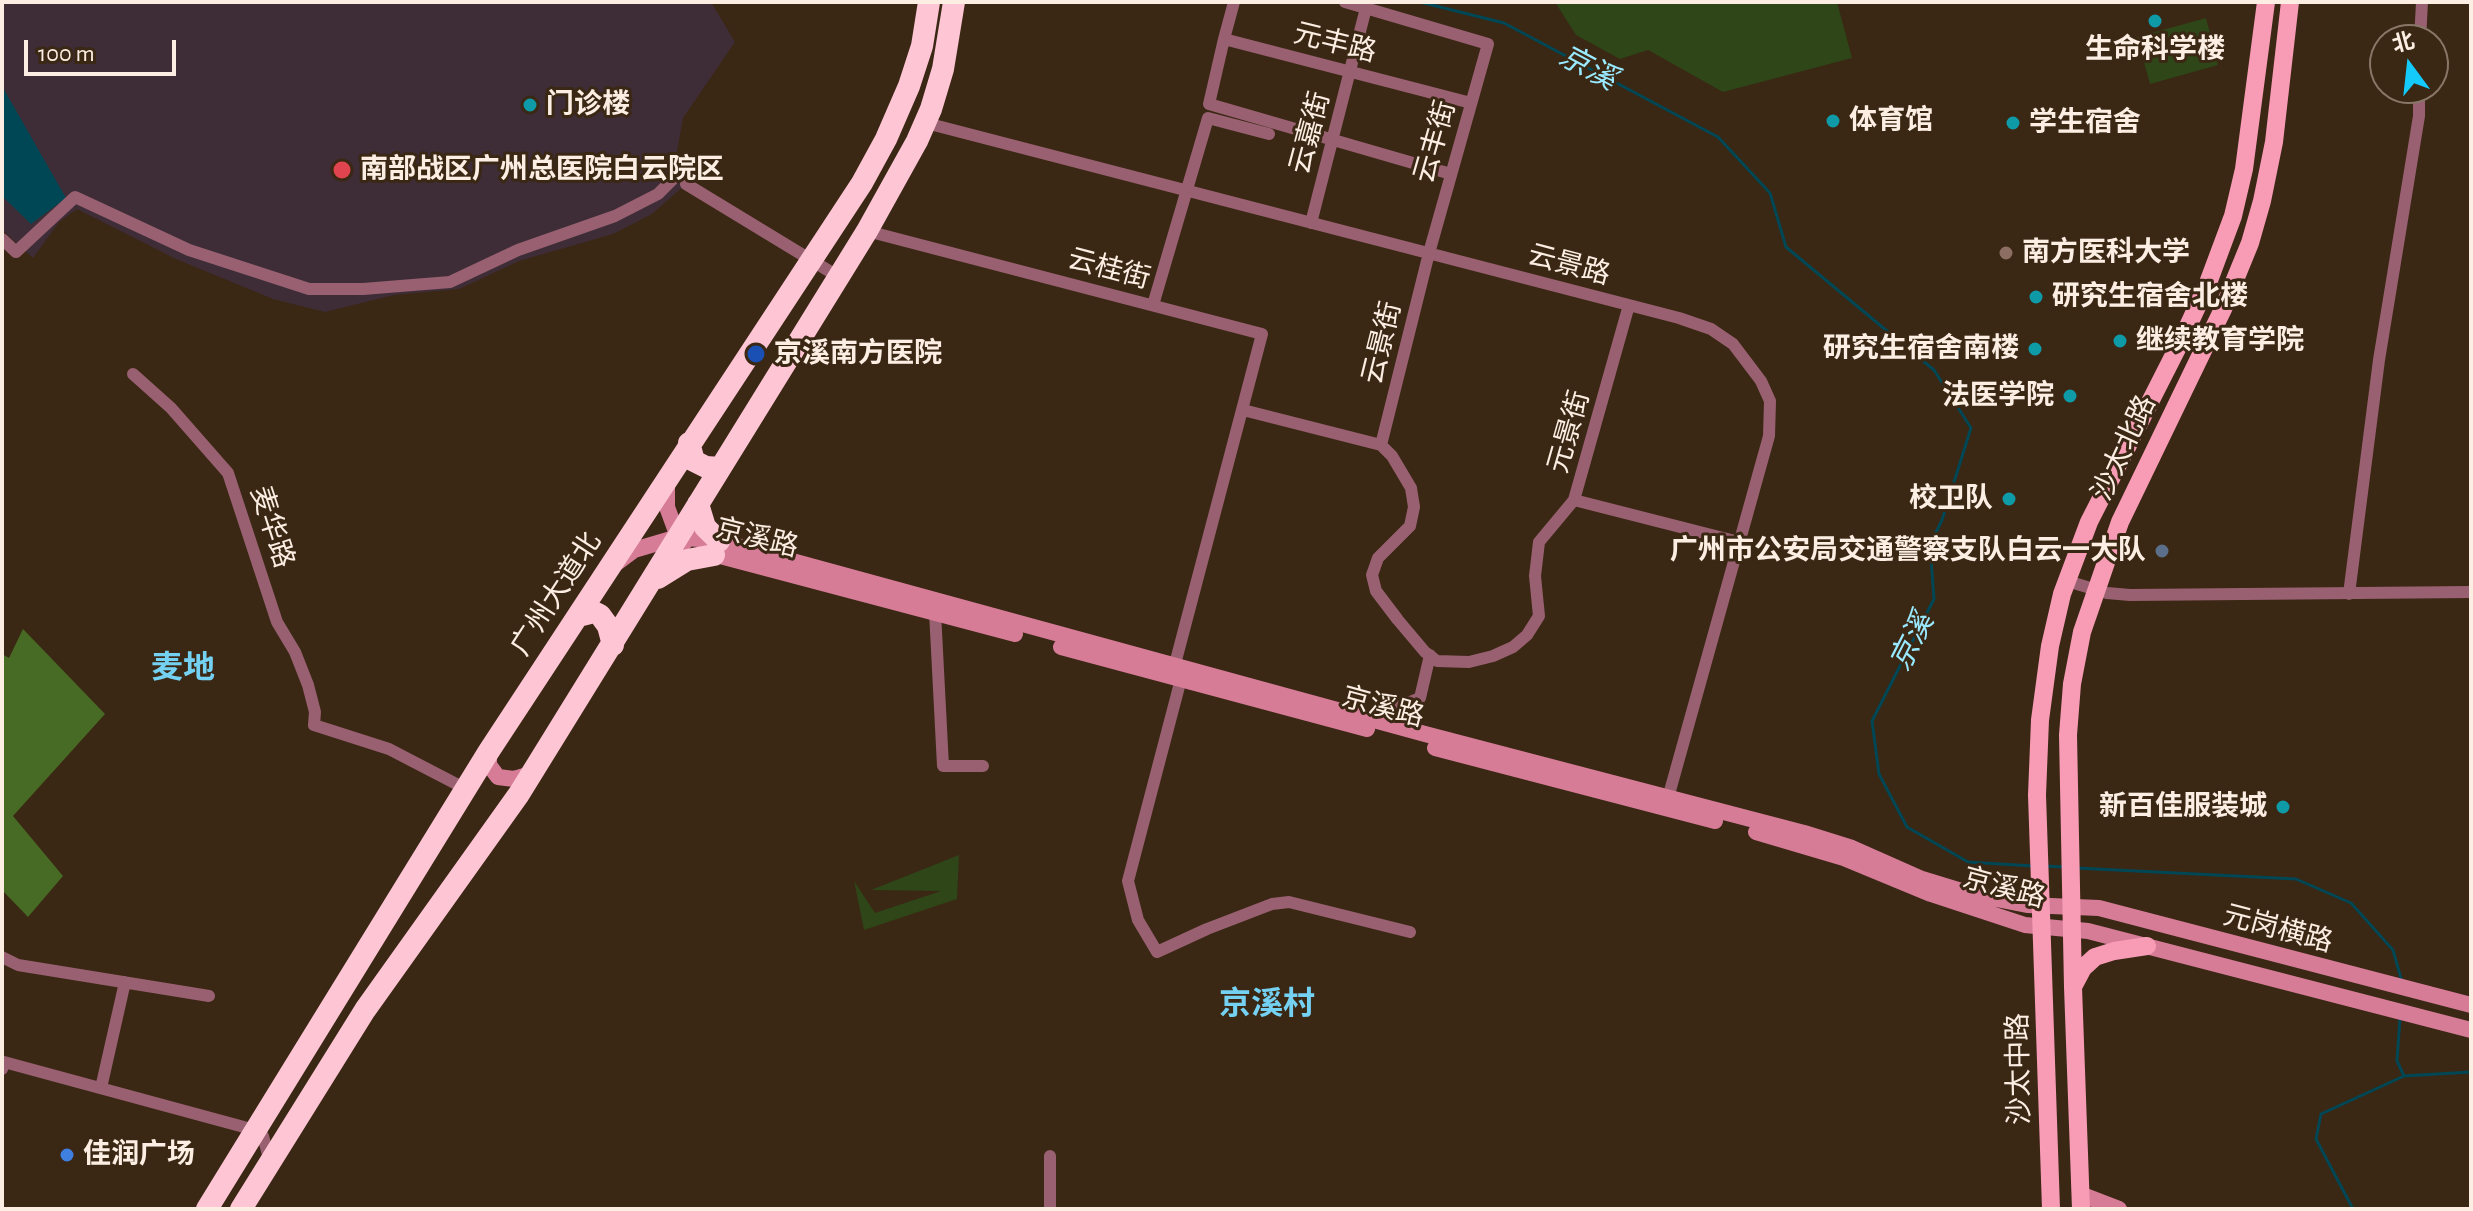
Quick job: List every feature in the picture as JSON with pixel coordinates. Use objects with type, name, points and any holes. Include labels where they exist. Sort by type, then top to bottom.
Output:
[{"type":"highway","name":"广州大道北","points":[[207,1209],[489,751],[862,183],[894,122],[922,46],[929,2]]},
{"type":"highway","points":[[241,1209],[365,1010],[489,838],[531,774],[867,231],[926,123],[943,69],[954,2]]},
{"type":"highway","points":[[689,443],[694,461],[706,467],[720,468]]},
{"type":"highway","points":[[643,593],[678,564],[717,548],[705,527],[698,504]]},
{"type":"highway","points":[[578,616],[594,612],[600,615],[608,626],[613,645]]},
{"type":"main road","name":"沙太北路","points":[[2042,927],[2037,770],[2050,646],[2067,581],[2089,522],[2183,337],[2221,248],[2244,169],[2266,2]]},
{"type":"main road","name":"沙太北路","points":[[2073,930],[2068,735],[2072,684],[2082,632],[2120,522],[2242,268],[2269,171],[2290,2]]},
{"type":"main road","points":[[2258,69],[2283,72]]},
{"type":"main road","name":"京溪路","points":[[667,477],[667,507],[678,537]]},
{"type":"main road","name":"京溪路","points":[[603,577],[634,550],[678,537],[935,612],[1388,724],[1828,840],[1943,887],[1999,900],[2041,906],[2072,906]]},
{"type":"main road","name":"京溪路","points":[[717,548],[1178,672],[1550,780],[1814,848],[1931,894],[2025,925],[2073,930]]},
{"type":"main road","points":[[489,751],[489,765],[498,777],[514,779],[531,774]]},
{"type":"main road","name":"元岗横路","points":[[2072,906],[2099,908],[2471,1005]]},
{"type":"main road","name":"沙太中路","points":[[2042,927],[2051,1209]]},
{"type":"main road","name":"沙太中路","points":[[2073,930],[2081,1201]]},
{"type":"main road","name":"元岗横路","points":[[2073,930],[2147,946],[2471,1030]]},
{"type":"main road","points":[[2200,962],[2196,952],[2199,945],[2233,944]]},
{"type":"main road","points":[[2073,987],[2083,968],[2095,957],[2147,946]]},
{"type":"main road","points":[[2081,1201],[2119,1209]]},
{"type":"street","points":[[1234,2],[1209,104],[1451,174]]},
{"type":"street","name":"元丰路","points":[[1345,2],[1488,44]]},
{"type":"street","points":[[2421,24],[2422,2]]},
{"type":"street","name":"云嘉街","points":[[1311,223],[1366,8]]},
{"type":"street","name":"元丰路","points":[[1224,39],[1471,103]]},
{"type":"street","name":"云丰街","points":[[1429,253],[1488,44]]},
{"type":"street","points":[[2349,594],[2379,360],[2419,104]]},
{"type":"street","points":[[1153,305],[1208,118],[1269,134]]},
{"type":"street","name":"云景路","points":[[926,123],[1629,305],[1711,329],[1733,344],[1761,381],[1770,401],[1769,436],[1668,798]]},
{"type":"street","points":[[2,239],[16,252],[75,197],[189,250],[309,289],[363,289],[450,282],[518,250],[615,216],[680,181],[839,277]]},
{"type":"street","name":"云桂街","points":[[867,231],[1262,334],[1128,881],[1138,920],[1157,952],[1272,904],[1289,902],[1410,932]]},
{"type":"street","name":"云景街","points":[[1381,445],[1429,253]]},
{"type":"street","name":"元景街","points":[[1629,305],[1574,500],[1739,542]]},
{"type":"street","name":"麦华路","points":[[133,374],[171,408],[228,473],[277,622],[295,652],[308,685],[315,712],[314,725],[389,749],[466,789]]},
{"type":"street","points":[[1243,410],[1381,445],[1392,456],[1411,488],[1414,507],[1410,526],[1378,558],[1372,575],[1376,591],[1398,620],[1437,661],[1469,662],[1493,656],[1513,647],[1527,635],[1539,616],[1535,576],[1539,542],[1574,500]]},
{"type":"street","points":[[2067,581],[2095,590],[2159,596],[2471,592]]},
{"type":"street","points":[[935,612],[943,766],[983,766]]},
{"type":"street","points":[[1388,724],[1397,707],[1420,698],[1430,655]]},
{"type":"street","points":[[2,957],[18,965],[209,996]]},
{"type":"street","points":[[101,1088],[125,982]]},
{"type":"street","points":[[2,1069],[4,1062],[255,1130],[263,1136],[270,1162]]},
{"type":"street","points":[[1050,1156],[1050,1209]]},
{"type":"shaded area","name":"南部战区广州总医院白云院区","points":[[2,2],[711,2],[735,42],[683,118],[676,157],[686,184],[652,214],[613,234],[519,261],[459,289],[394,295],[325,312],[273,299],[176,259],[77,209],[59,222],[33,258],[2,230]]},
{"type":"green space","points":[[1555,2],[1837,2],[1852,58],[1723,92],[1648,50],[1620,59],[1576,35]]},
{"type":"green space","points":[[2206,18],[2218,65],[2150,84],[2137,37]]},
{"type":"green space","points":[[23,629],[105,714],[13,816],[63,876],[28,917],[2,890],[2,654],[9,658]]},
{"type":"green space","points":[[959,855],[957,899],[864,930],[854,881],[875,913],[941,891],[871,890]]},
{"type":"water","points":[[2,86],[66,198],[31,224],[2,196]]},
{"type":"waterway","name":"京溪","points":[[1420,2],[1504,23],[1718,137],[1770,193],[1786,247],[1934,370],[1971,428],[1942,520],[1930,545],[1934,599],[1872,721],[1879,774],[1907,827],[1968,862],[2033,866]]},
{"type":"waterway","name":"京溪","points":[[2044,866],[2065,867]]},
{"type":"waterway","name":"京溪","points":[[2076,868],[2296,879],[2351,903],[2393,950],[2402,982]]},
{"type":"waterway","name":"京溪","points":[[2400,1017],[2397,1061],[2404,1076]]},
{"type":"waterway","points":[[2353,1209],[2316,1139],[2321,1114],[2404,1076],[2471,1072]]},
{"type":"place","name":"生命科学楼","points":[[2155,21]]},
{"type":"place","name":"门诊楼","points":[[530,105]]},
{"type":"place","name":"体育馆","points":[[1833,121]]},
{"type":"place","name":"学生宿舍","points":[[2013,123]]},
{"type":"place","name":"南部战区广州总医院白云院区","points":[[342,170]]},
{"type":"place","name":"南方医科大学","points":[[2006,253]]},
{"type":"place","name":"研究生宿舍北楼","points":[[2036,297]]},
{"type":"place","name":"继续教育学院","points":[[2120,341]]},
{"type":"place","name":"研究生宿舍南楼","points":[[2035,349]]},
{"type":"place","name":"京溪南方医院","points":[[756,354]]},
{"type":"place","name":"法医学院","points":[[2070,396]]},
{"type":"place","name":"校卫队","points":[[2009,499]]},
{"type":"place","name":"广州市公安局交通警察支队白云一大队","points":[[2162,551]]},
{"type":"place","name":"新百佳服装城","points":[[2283,807]]},
{"type":"place","name":"佳润广场","points":[[67,1155]]},
{"type":"district","name":"麦地","points":[[183,668]]},
{"type":"district","name":"京溪村","points":[[1267,1004]]}]
